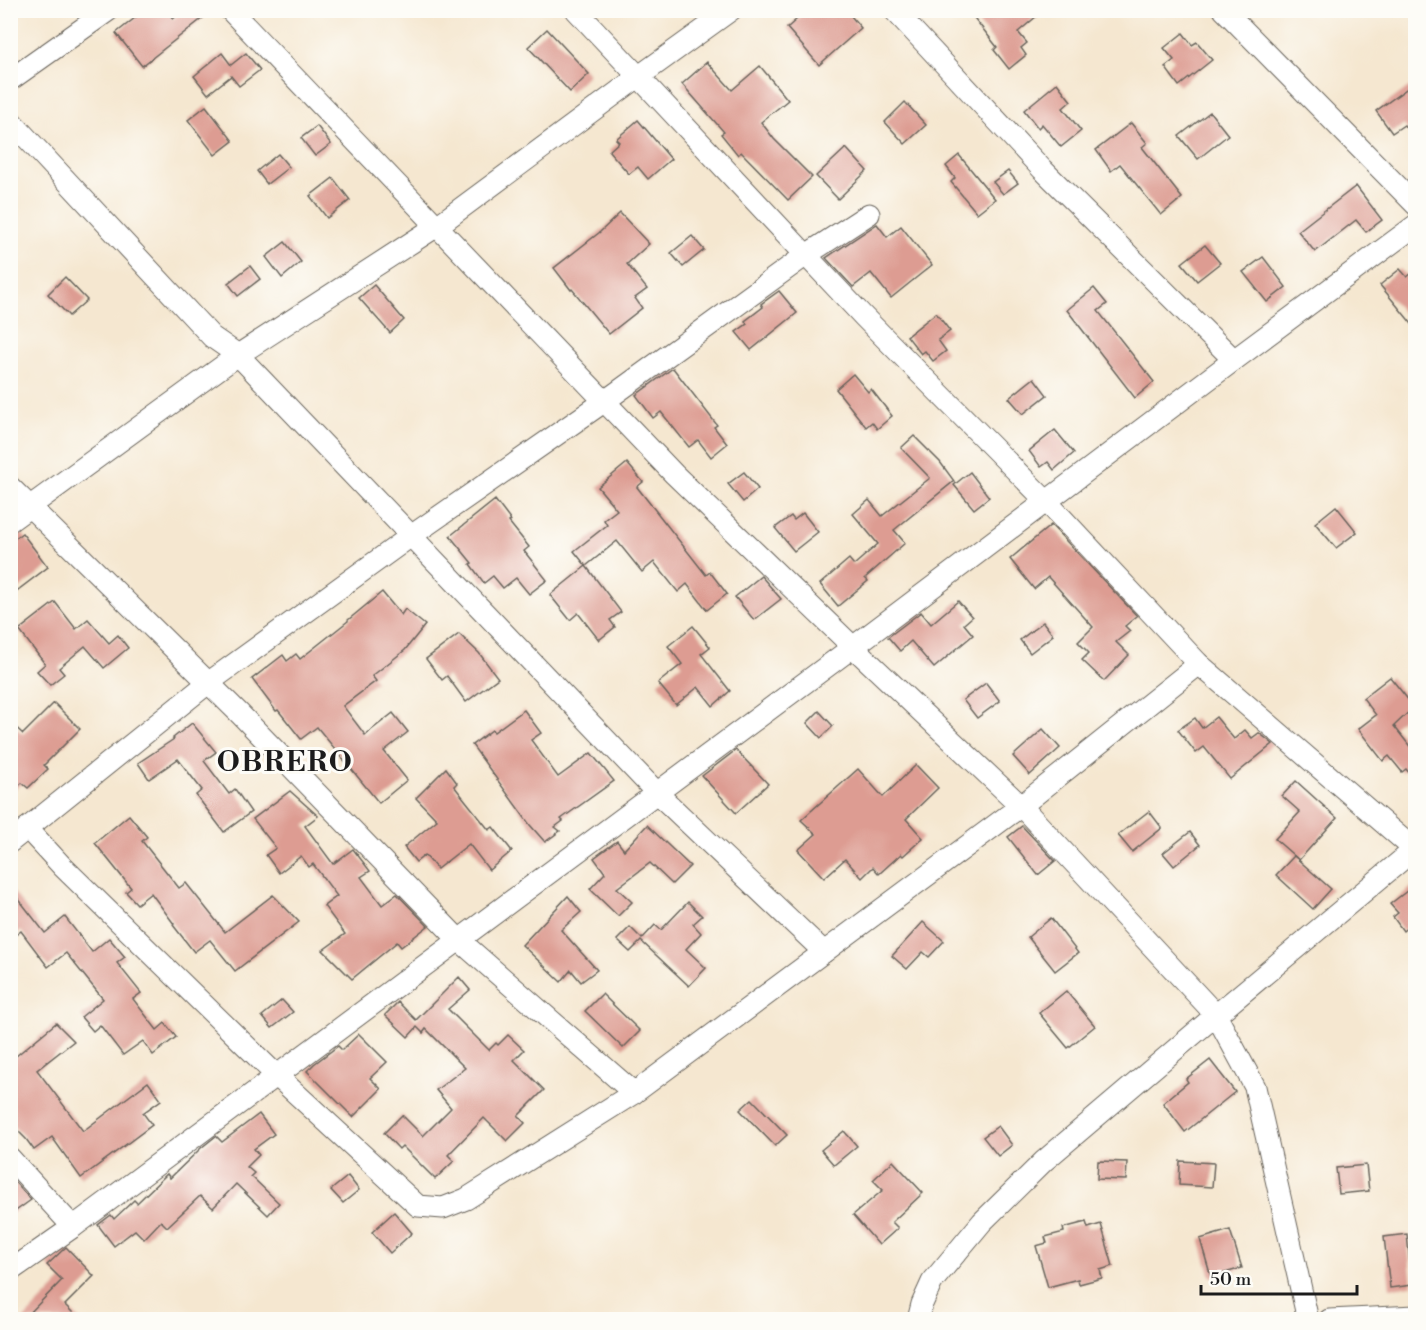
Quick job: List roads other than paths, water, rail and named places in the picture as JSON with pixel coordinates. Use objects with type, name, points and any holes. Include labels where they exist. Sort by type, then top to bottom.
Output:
[{"type":"street","points":[[10,80],[109,10]]},
{"type":"street","points":[[230,10],[674,474],[853,648],[1021,806],[1216,1015],[1255,1087],[1308,1320]]},
{"type":"street","points":[[576,10],[862,316],[1046,501],[1199,664],[1415,850],[1044,1161],[982,1222],[932,1282],[918,1320]]},
{"type":"street","points":[[10,521],[238,355],[437,226],[731,10]]},
{"type":"street","points":[[894,10],[1042,169],[1234,360]]},
{"type":"street","points":[[1224,10],[1416,205]]},
{"type":"street","points":[[10,120],[212,337],[238,355],[657,793],[824,952]]},
{"type":"street","points":[[10,842],[208,683],[411,536],[868,213]]},
{"type":"street","points":[[10,1271],[73,1227],[853,648],[1416,225]]},
{"type":"street","points":[[10,487],[208,683],[459,940],[634,1093]]},
{"type":"street","points":[[27,828],[62,866],[277,1076],[418,1206],[443,1208],[466,1199],[634,1093],[1021,806],[1199,664]]},
{"type":"street","points":[[10,1158],[73,1227]]},
{"type":"street","points":[[1329,1320],[1416,1316]]},
{"type":"district","name":"OBRERO","points":[[285,762]]}]
